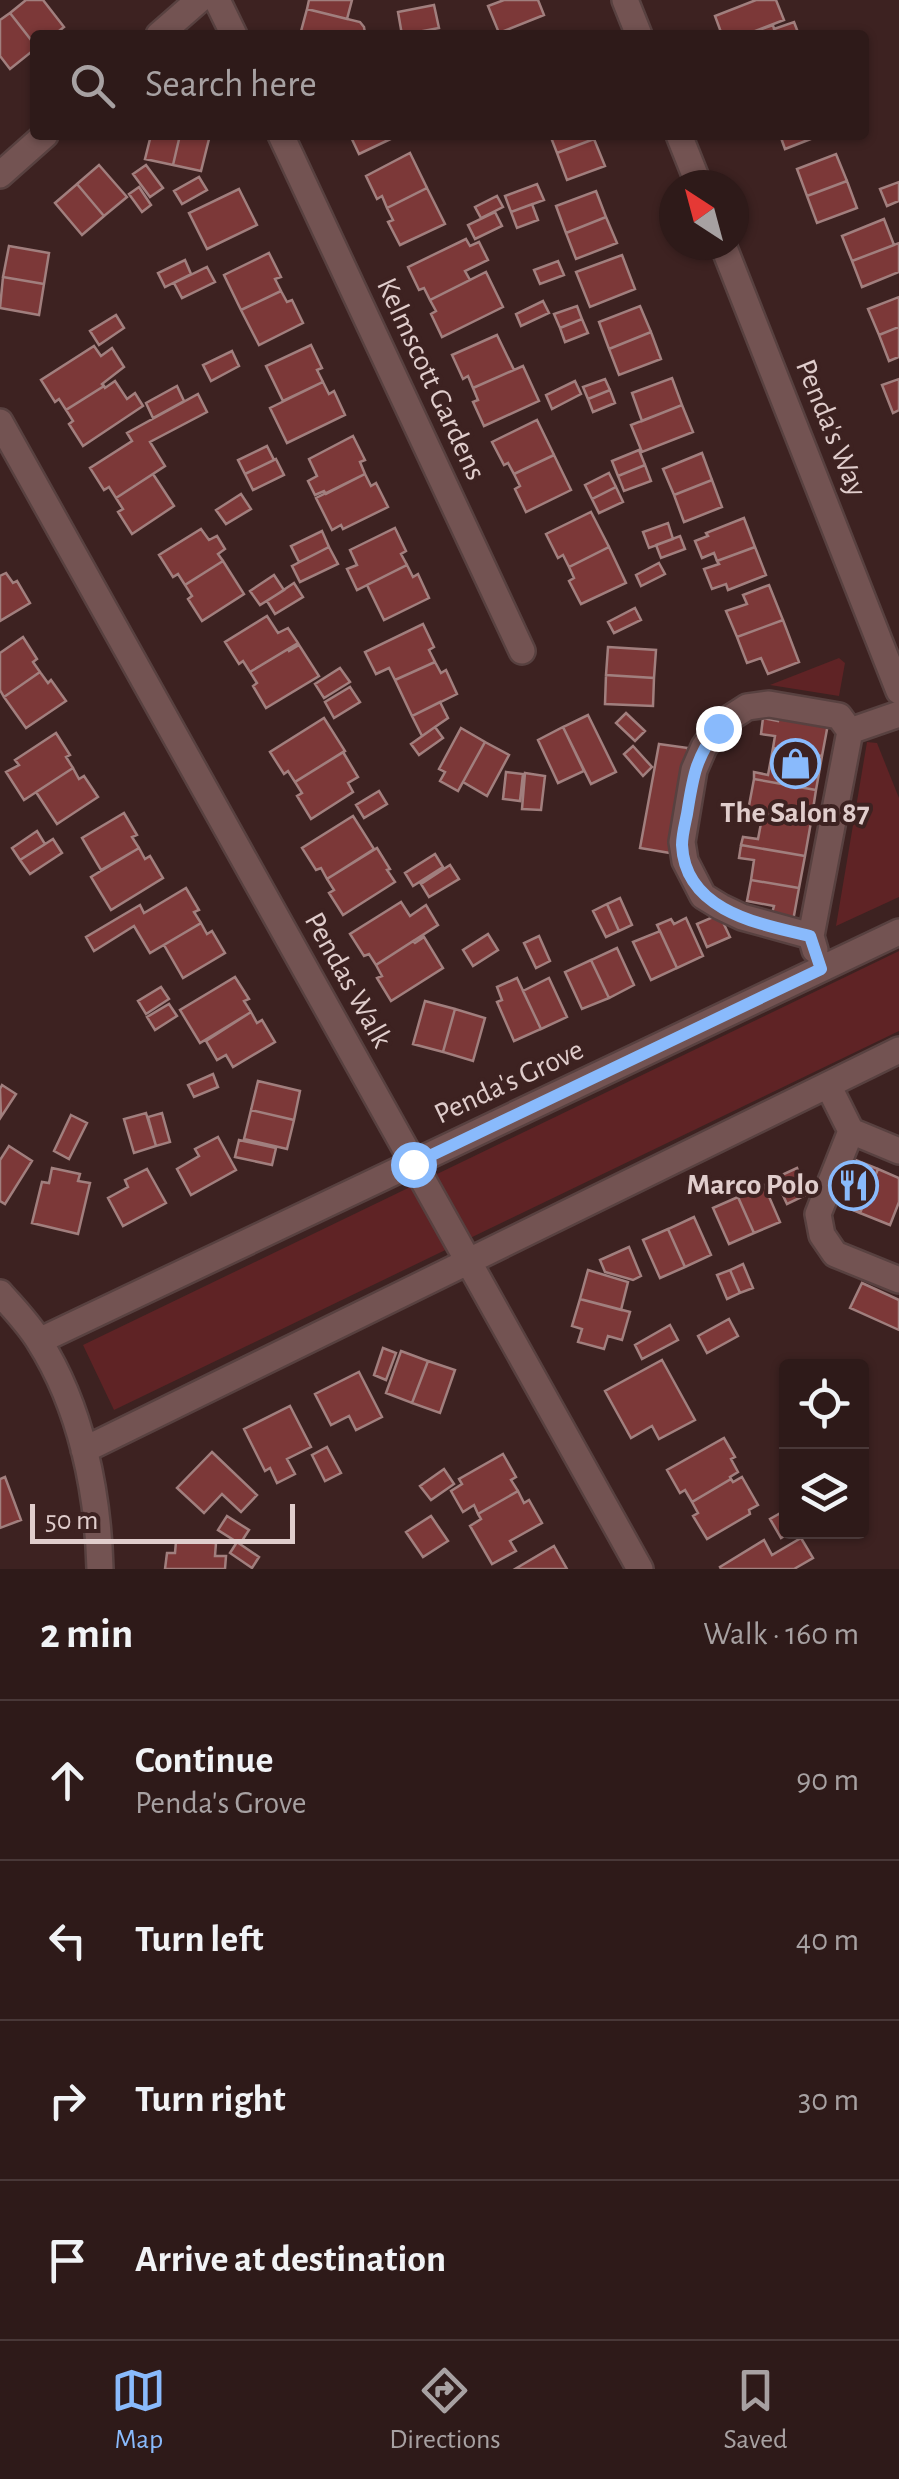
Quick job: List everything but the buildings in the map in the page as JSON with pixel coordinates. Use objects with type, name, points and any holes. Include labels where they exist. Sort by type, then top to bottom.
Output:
[{"type":"street","points":[[165,30],[198,0]]},
{"type":"street","points":[[218,0],[232,30]]},
{"type":"street","points":[[625,0],[637,30]]},
{"type":"street","points":[[0,175],[40,140]]},
{"type":"street","name":"Kelmscott Gardens","points":[[283,140],[522,650]]},
{"type":"street","points":[[681,140],[693,170]]},
{"type":"street","name":"Penda's Way","points":[[729,260],[899,691]]},
{"type":"street","name":"Pendas Walk","points":[[0,422],[640,1569]]},
{"type":"street","points":[[810,936],[742,917],[704,896],[685,861],[682,842],[694,770],[718,728],[747,707],[770,704],[838,716],[850,731],[810,936],[821,969]]},
{"type":"street","points":[[850,731],[899,714]]},
{"type":"street","name":"Penda's Grove","points":[[39,1342],[899,932]]},
{"type":"street","points":[[84,1450],[899,1050]]},
{"type":"street","points":[[828,1084],[851,1131],[899,1151]]},
{"type":"street","points":[[851,1131],[818,1214],[822,1235],[835,1254],[899,1280]]},
{"type":"street","points":[[840,1286],[852,1261]]},
{"type":"street","points":[[0,1292],[39,1342],[64,1394],[93,1488],[100,1569]]},
{"type":"shaded area","points":[[839,658],[845,663],[839,696],[770,685]]},
{"type":"shaded area","points":[[867,742],[877,743],[899,798],[899,897],[836,926]]},
{"type":"shaded area","points":[[899,951],[899,1031],[114,1410],[83,1345]]},
{"type":"place","name":"The Salon 87","points":[[795,764]]},
{"type":"place","name":"Marco Polo","points":[[854,1185]]},
{"type":"route","points":[[413,1164],[821,969],[810,936],[742,917],[721,907],[704,896],[685,861],[682,842],[694,770],[718,728]]}]
